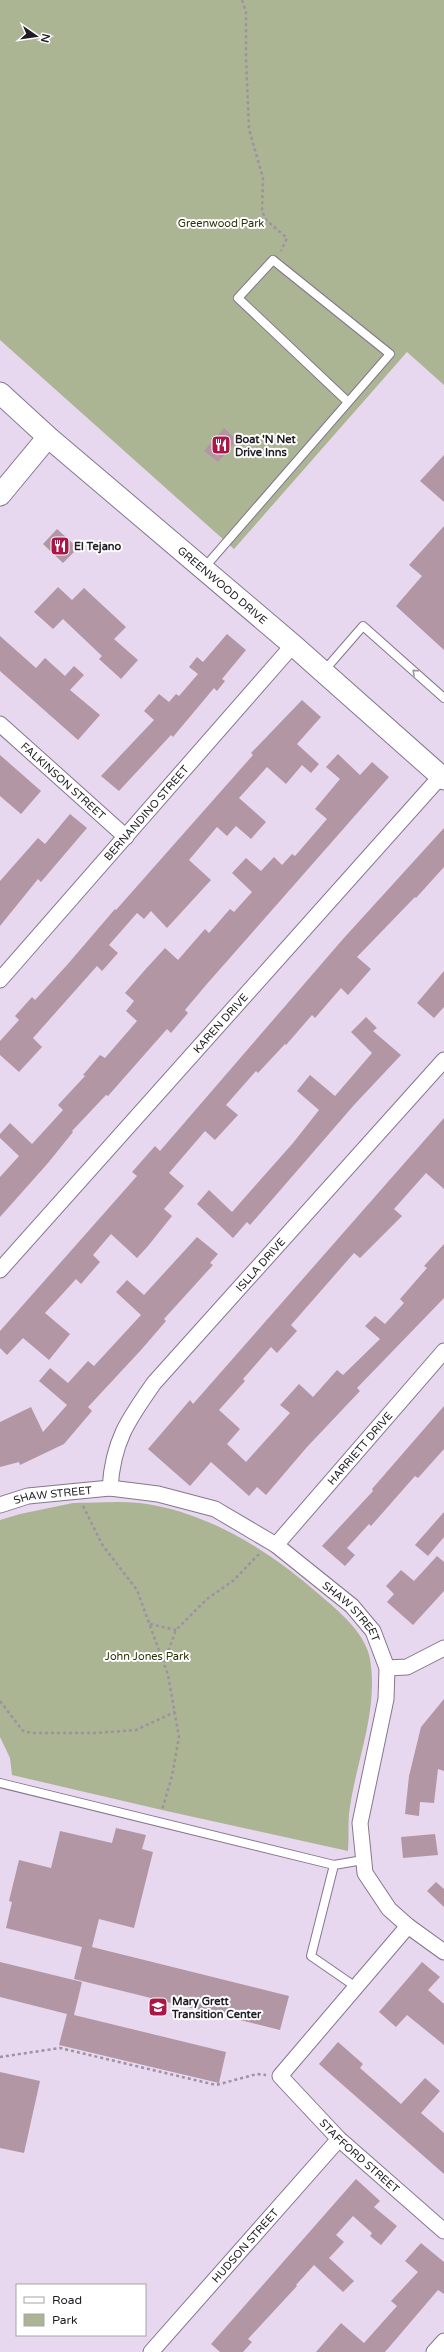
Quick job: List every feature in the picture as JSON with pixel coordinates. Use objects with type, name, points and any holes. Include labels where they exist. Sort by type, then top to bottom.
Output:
[{"type":"main road","name":"GREENWOOD DRIVE","points":[[0,393],[48,437],[442,774]]},
{"type":"main road","points":[[0,495],[48,437]]},
{"type":"street","name":"BERNANDINO STREET","points":[[0,980],[293,645]]},
{"type":"street","name":"FALKINSON STREET","points":[[0,724],[126,837]]},
{"type":"street","name":"KAREN DRIVE","points":[[0,1270],[442,774]]},
{"type":"street","name":"ISLLA DRIVE","points":[[110,1488],[111,1462],[127,1421],[154,1383],[444,1060]]},
{"type":"street","name":"HARRIETT DRIVE","points":[[270,1542],[444,1351]]},
{"type":"street","name":"SHAW STREET","points":[[0,1505],[28,1496],[110,1488],[158,1494],[215,1509],[270,1542],[352,1606],[373,1631],[387,1668],[386,1699],[360,1823],[365,1873],[389,1909],[408,1926],[444,1952]]},
{"type":"street","points":[[387,1668],[407,1667],[444,1648]]},
{"type":"street","points":[[280,2076],[408,1926]]},
{"type":"street","name":"STAFFORD STREET","points":[[280,2076],[339,2139],[444,2230]]},
{"type":"street","name":"HUDSON STREET","points":[[151,2352],[339,2139]]},
{"type":"street","points":[[434,2352],[444,2341]]},
{"type":"lane","points":[[203,569],[390,354],[273,260],[238,298],[348,402]]},
{"type":"lane","points":[[323,672],[363,626],[444,698]]},
{"type":"lane","points":[[0,1783],[334,1865],[363,1860]]},
{"type":"lane","points":[[334,1865],[311,1956],[356,1987]]},
{"type":"path","points":[[242,0],[246,12],[246,59],[249,129],[263,178],[262,211],[266,220],[287,238],[276,263]]},
{"type":"path","points":[[75,1491],[103,1546],[137,1590],[163,1662],[175,1712],[179,1737],[172,1776],[162,1810]]},
{"type":"path","points":[[163,1662],[176,1630],[206,1599],[234,1580],[270,1542]]},
{"type":"path","points":[[150,1624],[176,1630]]},
{"type":"path","points":[[0,1701],[24,1731],[32,1733],[88,1733],[136,1730],[175,1712]]},
{"type":"path","points":[[0,2057],[60,2048],[216,2085],[257,2074],[280,2076]]},
{"type":"green space","name":"Greenwood Park","points":[[0,0],[444,0],[444,385],[407,352],[234,549],[0,340]]},
{"type":"green space","name":"John Jones Park","points":[[73,1503],[140,1503],[190,1515],[214,1525],[260,1549],[281,1564],[336,1609],[351,1624],[363,1641],[367,1650],[370,1659],[372,1679],[369,1718],[349,1814],[348,1851],[12,1775],[10,1758],[0,1737],[0,1520],[20,1514]]},
{"type":"building","name":"Boat 'N Net Drive Inns","points":[[224,428],[237,440],[218,462],[204,451]]},
{"type":"building","points":[[444,455],[444,502],[420,481]]},
{"type":"building","points":[[444,526],[444,650],[396,606],[422,576],[409,565]]},
{"type":"building","points":[[57,529],[78,548],[63,563],[43,544]]},
{"type":"building","points":[[58,587],[72,600],[84,588],[126,627],[114,639],[138,660],[121,679],[99,659],[102,656],[63,619],[53,629],[34,612]]},
{"type":"building","points":[[227,634],[246,650],[222,679],[225,681],[217,691],[214,688],[173,737],[171,735],[119,791],[101,776],[154,720],[144,711],[159,694],[169,702],[176,694],[179,696],[198,674],[189,667],[197,657],[203,662]]},
{"type":"building","points":[[0,636],[36,668],[45,658],[65,676],[74,666],[84,675],[70,690],[100,715],[78,740],[0,671]]},
{"type":"building","points":[[302,700],[321,717],[297,744],[319,764],[311,773],[302,765],[286,784],[267,767],[239,798],[266,822],[251,839],[236,826],[227,836],[217,827],[189,860],[211,880],[167,928],[151,911],[144,919],[137,913],[109,945],[118,953],[102,971],[97,966],[33,1038],[42,1047],[19,1072],[0,1055],[0,1041],[19,1020],[15,1016],[32,997],[35,1000],[67,965],[253,755],[251,753]]},
{"type":"building","points":[[338,754],[360,775],[372,762],[389,777],[206,985],[185,1010],[188,1013],[171,1033],[167,1029],[108,1096],[106,1095],[72,1131],[73,1132],[48,1163],[0,1217],[0,1177],[19,1156],[0,1138],[0,1134],[10,1123],[32,1144],[63,1110],[58,1105],[85,1076],[83,1075],[100,1055],[105,1058],[137,1021],[126,1011],[134,1001],[125,993],[144,971],[165,948],[178,960],[205,929],[209,933],[230,909],[234,912],[252,892],[232,873],[246,858],[261,871],[274,857],[282,865],[292,854],[295,856],[327,819],[315,809],[340,779],[326,767]]},
{"type":"building","points":[[0,755],[41,791],[21,814],[0,796]]},
{"type":"building","points":[[70,814],[87,828],[41,882],[38,879],[0,926],[0,881],[38,838],[45,844]]},
{"type":"building","points":[[444,828],[444,867],[416,898],[415,897],[357,957],[371,969],[348,995],[341,988],[315,1018],[312,1015],[286,1045],[285,1044],[258,1073],[256,1071],[226,1105],[238,1115],[215,1140],[205,1131],[169,1173],[184,1186],[164,1209],[172,1216],[148,1246],[137,1258],[111,1234],[93,1255],[100,1262],[81,1284],[76,1279],[45,1313],[70,1334],[49,1360],[23,1338],[7,1355],[0,1348],[0,1331],[137,1176],[132,1172],[155,1146],[160,1151],[343,939]]},
{"type":"building","points":[[444,971],[444,1007],[434,1018],[417,1003]]},
{"type":"building","points":[[366,1017],[377,1028],[373,1031],[401,1055],[354,1105],[250,1225],[247,1222],[233,1238],[197,1204],[209,1190],[232,1212],[293,1143],[319,1110],[297,1091],[310,1075],[335,1096],[372,1053],[351,1032]]},
{"type":"building","points":[[444,1118],[444,1189],[426,1173],[394,1209],[402,1216],[360,1258],[354,1253],[291,1325],[297,1331],[277,1353],[271,1347],[243,1379],[245,1381],[219,1410],[240,1429],[227,1444],[246,1462],[290,1413],[280,1405],[299,1384],[313,1397],[337,1370],[343,1375],[380,1339],[365,1326],[375,1316],[385,1324],[404,1303],[400,1299],[427,1268],[424,1266],[444,1244],[444,1298],[357,1388],[360,1391],[307,1447],[266,1495],[257,1487],[249,1496],[211,1462],[190,1486],[148,1449],[190,1400],[193,1404]]},
{"type":"building","points":[[197,1237],[218,1254],[210,1263],[213,1265],[164,1319],[166,1321],[141,1350],[88,1407],[92,1411],[64,1444],[20,1465],[19,1462],[0,1467],[0,1422],[31,1407],[43,1432],[67,1405],[39,1381],[50,1368],[68,1383],[88,1361],[94,1366],[141,1315],[116,1292],[127,1280],[144,1295]]},
{"type":"building","points":[[444,1406],[444,1449],[418,1478],[415,1476],[371,1526],[369,1524],[347,1548],[355,1555],[345,1566],[322,1546],[373,1491],[372,1489]]},
{"type":"building","points":[[444,1512],[444,1537],[428,1556],[415,1545]]},
{"type":"building","points":[[437,1556],[444,1562],[444,1591],[413,1625],[387,1602],[394,1594],[386,1586],[401,1570],[414,1581]]},
{"type":"building","points":[[444,1699],[444,1771],[438,1769],[434,1803],[420,1802],[419,1816],[405,1814],[409,1776],[421,1727]]},
{"type":"building","points":[[116,1828],[146,1835],[142,1849],[153,1852],[134,1928],[99,1919],[92,1947],[289,1996],[280,2030],[74,1979],[82,1947],[6,1928],[12,1902],[9,1901],[19,1860],[51,1868],[60,1831],[112,1843]]},
{"type":"building","points":[[435,1834],[438,1855],[403,1858],[401,1837]]},
{"type":"building","points":[[436,1882],[444,1889],[444,1907],[427,1891]]},
{"type":"building","points":[[0,1962],[82,1982],[74,2015],[226,2052],[219,2083],[59,2045],[67,2014],[0,1997]]},
{"type":"building","points":[[422,1962],[440,1977],[428,1990],[444,2004],[444,2045],[407,2015],[396,2027],[379,2012]]},
{"type":"building","points":[[338,2042],[363,2064],[360,2068],[401,2104],[425,2078],[440,2091],[421,2113],[444,2133],[444,2174],[319,2064]]},
{"type":"building","points":[[0,2072],[40,2081],[24,2153],[0,2148]]},
{"type":"building","points":[[356,2179],[380,2201],[374,2207],[397,2226],[381,2245],[370,2236],[372,2233],[353,2216],[336,2235],[344,2242],[329,2258],[354,2281],[343,2292],[314,2265],[296,2285],[297,2286],[248,2339],[252,2342],[243,2352],[220,2352],[211,2344]]},
{"type":"building","points":[[421,2243],[444,2262],[444,2294],[438,2290],[385,2352],[316,2352],[341,2323],[364,2343],[397,2306],[391,2301],[418,2272],[405,2261]]},
{"type":"place","name":"Boat 'N Net Drive Inns","points":[[221,445]]},
{"type":"place","name":"El Tejano","points":[[60,546]]},
{"type":"place","name":"Mary Grett Transition Center","points":[[158,2007]]}]
